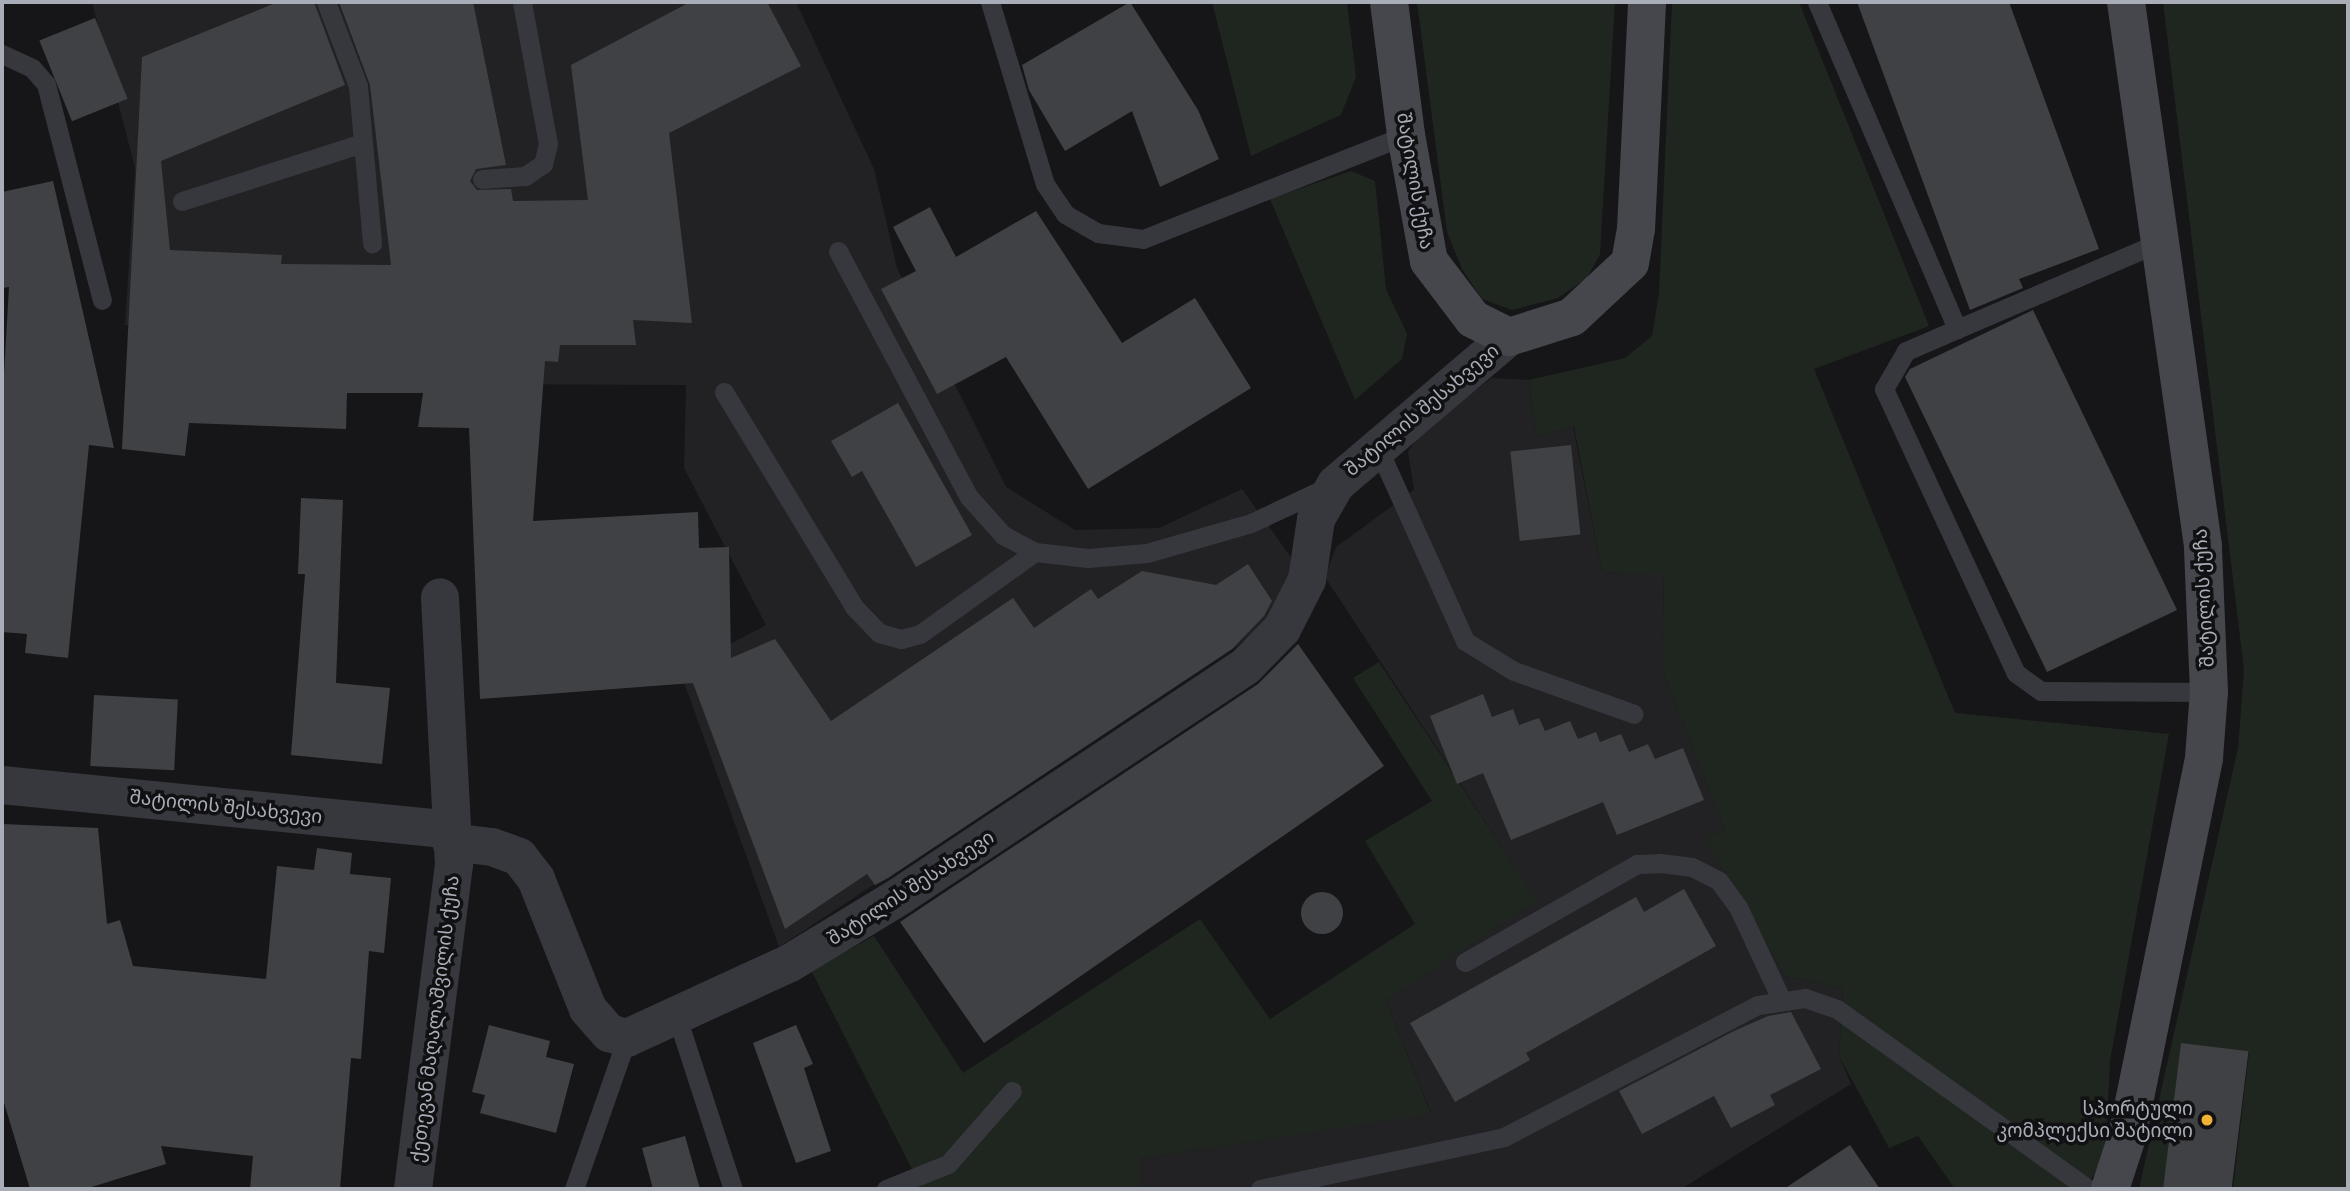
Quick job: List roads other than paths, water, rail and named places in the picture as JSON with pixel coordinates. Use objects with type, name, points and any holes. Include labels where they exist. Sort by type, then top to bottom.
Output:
[{"type":"street","name":"შატილის ქუჩა","points":[[1389,2],[1406,135],[1429,261],[1474,319],[1509,337]]},
{"type":"street","points":[[1509,337],[1572,317],[1630,263],[1636,229],[1647,2]]},
{"type":"street","name":"შატილის ქუჩა","points":[[2110,1189],[2127,1138],[2204,758],[2209,692],[2203,547],[2126,2]]},
{"type":"street","name":"შატილის შესახვევი","points":[[2,785],[451,836],[519,857],[536,879],[588,1009],[609,1033],[627,1038],[677,1017],[827,944],[1246,666],[1282,629],[1307,580],[1316,519],[1336,484],[1509,337]]},
{"type":"street","name":"ქეთევან მაღალაშვილის ქუჩა","points":[[413,1189],[452,908],[440,597]]},
{"type":"lane","points":[[326,2],[358,86],[372,243]]},
{"type":"lane","points":[[482,179],[525,176],[543,164],[548,144],[522,2]]},
{"type":"lane","points":[[990,2],[1045,184],[1065,214],[1098,233],[1143,239],[1406,135]]},
{"type":"lane","points":[[1817,2],[1956,329]]},
{"type":"lane","points":[[2,54],[32,68],[46,84],[102,300]]},
{"type":"lane","points":[[182,201],[363,143]]},
{"type":"lane","points":[[2161,242],[1906,351],[1884,388],[2016,673],[2040,691],[2209,692]]},
{"type":"lane","name":"შატილის შესახვევი","points":[[838,251],[969,497],[1003,535],[1035,552],[1088,558],[1147,553],[1251,523],[1336,484]]},
{"type":"lane","points":[[724,392],[855,608],[879,633],[901,639],[920,634],[1035,552]]},
{"type":"lane","points":[[1378,448],[1465,641],[1514,671],[1634,714]]},
{"type":"lane","points":[[1465,962],[1637,864],[1660,863],[1692,867],[1719,881],[1738,907],[1782,1001]]},
{"type":"lane","points":[[1260,1189],[1504,1137],[1758,1005],[1805,998],[1837,1009],[2088,1189]]},
{"type":"lane","points":[[677,1017],[733,1189]]},
{"type":"lane","points":[[574,1189],[627,1038]]},
{"type":"lane","points":[[886,1189],[948,1164],[1012,1091]]},
{"type":"place","name":"სპორტული კომპლექსი შატილი","points":[[2207,1120]]}]
